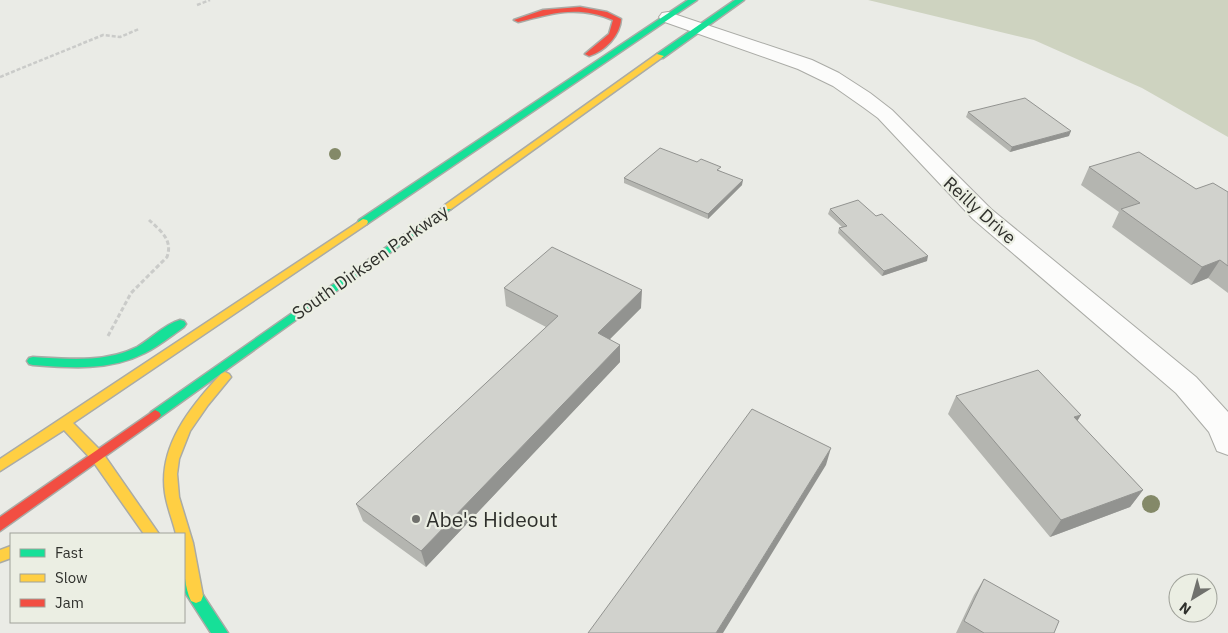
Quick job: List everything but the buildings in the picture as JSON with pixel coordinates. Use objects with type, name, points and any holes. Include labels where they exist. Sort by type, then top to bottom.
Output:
[{"type":"main road","name":"South Dirksen Parkway","points":[[0,466],[693,0]]},
{"type":"main road","name":"South Dirksen Parkway","points":[[0,524],[740,0]]},
{"type":"main road","points":[[518,20],[555,6],[570,4],[595,8],[613,15],[618,23],[614,32],[603,45],[580,61]]},
{"type":"main road","points":[[490,137],[533,93]]},
{"type":"main road","points":[[308,244],[362,223]]},
{"type":"main road","points":[[34,362],[85,363],[116,359],[133,353],[191,317]]},
{"type":"main road","points":[[183,533],[171,489],[173,457],[185,428],[209,393],[262,339]]},
{"type":"main road","points":[[65,423],[97,456],[151,533]]},
{"type":"main road","points":[[185,541],[196,596]]},
{"type":"main road","points":[[185,580],[220,633]]},
{"type":"street","name":"Reilly Drive","points":[[668,17],[802,64],[844,84],[869,101],[885,114],[982,214],[1186,385],[1222,426],[1228,442]]},
{"type":"path","points":[[197,5],[210,0]]},
{"type":"path","points":[[1,76],[103,35],[120,37],[139,29]]},
{"type":"path","points":[[106,340],[127,298],[158,270],[169,253],[170,245],[167,237],[161,228],[149,220]]},
{"type":"green space","points":[[868,0],[1228,0],[1228,137],[1142,88],[1034,40]]},
{"type":"traffic: fast","points":[[363,222],[693,0]]},
{"type":"traffic: fast","points":[[660,56],[740,0]]},
{"type":"traffic: fast","points":[[155,415],[448,207]]},
{"type":"traffic: fast","points":[[33,361],[84,363],[122,357],[146,347],[180,324]]},
{"type":"traffic: fast","points":[[185,580],[220,633]]},
{"type":"traffic: slow","points":[[448,207],[660,56]]},
{"type":"traffic: slow","points":[[0,466],[363,222]]},
{"type":"traffic: slow","points":[[183,533],[171,491],[170,474],[173,459],[185,429],[203,402],[225,377]]},
{"type":"traffic: slow","points":[[65,423],[97,456],[151,533]]},
{"type":"traffic: slow","points":[[185,540],[196,596]]},
{"type":"traffic: slow","points":[[0,556],[10,552]]},
{"type":"traffic: jam","points":[[518,20],[543,12],[568,9],[592,10],[617,19],[617,25],[612,35],[604,44],[589,54]]},
{"type":"traffic: jam","points":[[0,525],[155,415]]},
{"type":"place","name":"Abe's Hideout","points":[[416,519]]}]
